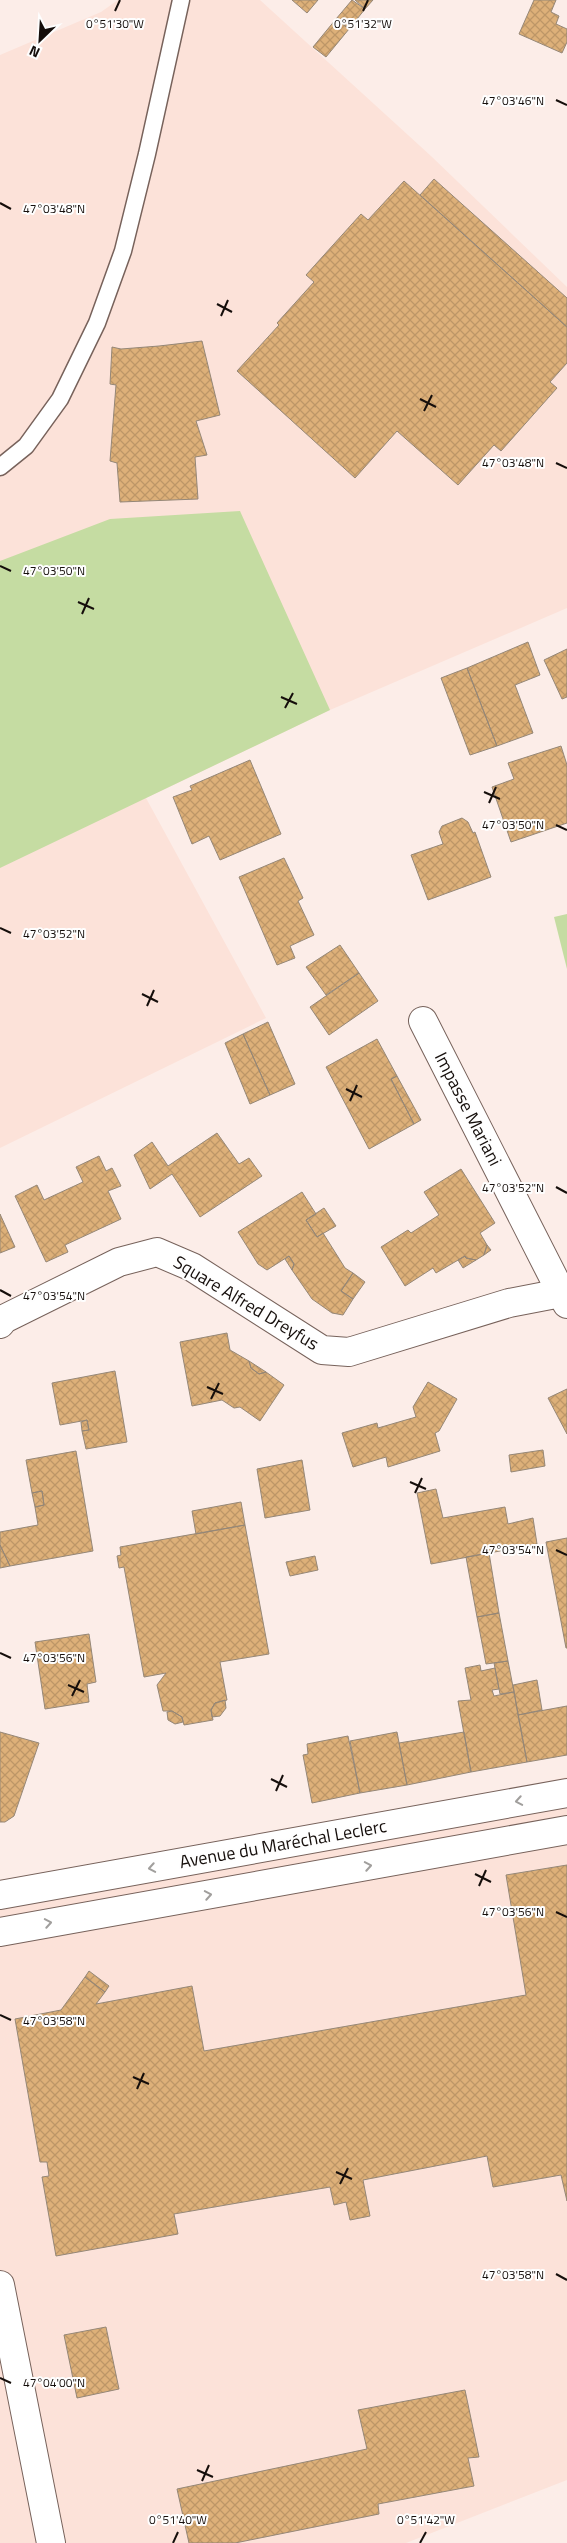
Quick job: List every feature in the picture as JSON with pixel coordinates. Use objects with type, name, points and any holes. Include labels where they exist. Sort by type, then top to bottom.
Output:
[{"type":"street","name":"Impasse Mariani","points":[[423,1021],[564,1298]]},
{"type":"street","name":"Square Alfred Dreyfus","points":[[0,1324],[4,1319],[119,1262],[158,1252],[192,1267],[322,1350],[350,1352],[509,1303],[564,1298]]},
{"type":"street","name":"Avenue du Maréchal Leclerc","points":[[0,1895],[567,1793]]},
{"type":"street","name":"Avenue du Maréchal Leclerc","points":[[0,1932],[567,1830]]},
{"type":"street","points":[[0,2285],[51,2543]]},
{"type":"lane","points":[[0,467],[26,446],[60,399],[97,323],[123,251],[147,154],[181,0]]},
{"type":"shaded area","points":[[118,0],[260,0],[431,156],[567,287],[567,608],[330,710],[146,798],[266,1018],[0,1148],[0,55],[101,12]]},
{"type":"shaded area","points":[[567,1777],[567,2480],[406,2543],[0,2543],[0,1903]]},
{"type":"green space","points":[[240,511],[330,710],[0,868],[0,561],[110,519]]},
{"type":"green space","points":[[567,914],[567,969],[554,917]]},
{"type":"building","points":[[292,0],[318,0],[307,13]]},
{"type":"building","points":[[352,0],[365,9],[349,29],[336,19]]},
{"type":"building","points":[[355,0],[373,0],[365,9]]},
{"type":"building","points":[[534,0],[556,0],[551,12],[559,16],[556,24],[567,29],[567,42],[562,53],[519,34]]},
{"type":"building","points":[[336,19],[349,29],[326,57],[313,47]]},
{"type":"building","points":[[434,179],[567,298],[567,327],[420,195]]},
{"type":"building","points":[[404,181],[567,327],[567,363],[550,382],[557,388],[501,451],[494,445],[458,485],[397,431],[355,478],[237,371],[279,325],[277,323],[314,282],[306,275],[361,214],[368,220]]},
{"type":"building","points":[[202,341],[220,415],[196,421],[207,455],[195,457],[198,499],[120,502],[117,463],[110,461],[116,385],[110,384],[112,347],[121,349]]},
{"type":"building","points":[[528,642],[540,675],[515,685],[533,733],[497,746],[467,668]]},
{"type":"building","points":[[567,649],[567,697],[562,699],[544,660]]},
{"type":"building","points":[[467,668],[497,746],[470,755],[441,678]]},
{"type":"building","points":[[561,746],[567,765],[567,823],[511,842],[492,787],[514,779],[508,763]]},
{"type":"building","points":[[250,760],[281,834],[220,860],[209,836],[192,844],[173,797],[192,790],[190,786]]},
{"type":"building","points":[[462,818],[468,822],[473,833],[475,832],[491,877],[428,900],[411,855],[443,844],[439,832],[442,826]]},
{"type":"building","points":[[284,858],[303,898],[298,901],[314,935],[290,946],[295,958],[277,965],[239,877]]},
{"type":"building","points":[[340,945],[359,973],[326,995],[306,967]]},
{"type":"building","points":[[359,973],[378,1001],[329,1035],[310,1007]]},
{"type":"building","points":[[268,1022],[295,1084],[270,1095],[243,1034]]},
{"type":"building","points":[[243,1034],[270,1095],[250,1104],[225,1043]]},
{"type":"building","points":[[377,1039],[397,1076],[391,1079],[414,1124],[369,1149],[326,1067]]},
{"type":"building","points":[[397,1076],[421,1120],[414,1124],[391,1079]]},
{"type":"building","points":[[217,1133],[239,1164],[249,1158],[262,1176],[200,1217],[172,1174],[150,1189],[134,1155],[152,1142],[168,1166]]},
{"type":"building","points":[[99,1156],[106,1171],[112,1168],[121,1186],[108,1191],[121,1219],[65,1245],[68,1252],[46,1262],[15,1196],[37,1185],[44,1200],[83,1182],[76,1167]]},
{"type":"building","points":[[461,1169],[495,1223],[480,1233],[487,1245],[484,1255],[476,1260],[466,1258],[465,1256],[436,1273],[433,1268],[405,1286],[381,1247],[408,1230],[411,1233],[439,1215],[424,1192]]},
{"type":"building","points":[[302,1192],[316,1214],[306,1220],[317,1237],[323,1233],[345,1268],[353,1273],[341,1291],[353,1299],[343,1315],[332,1313],[312,1299],[292,1270],[294,1264],[289,1256],[267,1270],[258,1264],[238,1232]]},
{"type":"building","points":[[324,1208],[336,1226],[317,1237],[306,1220]]},
{"type":"building","points":[[0,1214],[15,1247],[0,1253]]},
{"type":"building","points":[[487,1245],[491,1250],[484,1255]]},
{"type":"building","points":[[289,1256],[294,1264],[292,1270],[285,1259]]},
{"type":"building","points":[[465,1256],[466,1258],[476,1260],[463,1268],[458,1260]]},
{"type":"building","points":[[353,1273],[365,1282],[353,1299],[341,1291]]},
{"type":"building","points":[[227,1333],[230,1350],[249,1361],[251,1368],[259,1374],[266,1372],[284,1385],[260,1421],[240,1407],[234,1408],[222,1400],[192,1406],[180,1342]]},
{"type":"building","points":[[249,1361],[266,1372],[259,1374],[251,1368]]},
{"type":"building","points":[[115,1371],[127,1442],[86,1449],[82,1431],[89,1430],[87,1420],[60,1425],[52,1383]]},
{"type":"building","points":[[428,1382],[457,1399],[439,1431],[435,1433],[440,1451],[388,1467],[386,1457],[353,1467],[342,1433],[377,1423],[378,1428],[416,1417],[413,1407]]},
{"type":"building","points":[[567,1389],[567,1434],[548,1398]]},
{"type":"building","points":[[87,1420],[89,1430],[82,1431],[81,1422]]},
{"type":"building","points":[[543,1450],[545,1466],[511,1472],[509,1455]]},
{"type":"building","points":[[76,1451],[93,1551],[10,1566],[0,1545],[0,1532],[38,1525],[35,1507],[44,1505],[42,1491],[32,1493],[26,1460]]},
{"type":"building","points":[[302,1460],[310,1510],[265,1518],[257,1469]]},
{"type":"building","points":[[436,1489],[443,1518],[505,1507],[508,1524],[533,1518],[537,1544],[431,1564],[417,1493]]},
{"type":"building","points":[[42,1491],[44,1505],[35,1507],[32,1493]]},
{"type":"building","points":[[241,1502],[245,1525],[196,1534],[192,1511]]},
{"type":"building","points":[[245,1525],[269,1654],[220,1662],[227,1700],[215,1703],[211,1710],[213,1720],[184,1725],[182,1717],[172,1711],[163,1711],[157,1685],[166,1673],[144,1677],[124,1567],[119,1568],[117,1556],[121,1555],[120,1547]]},
{"type":"building","points":[[567,1538],[567,1648],[566,1648],[546,1542]]},
{"type":"building","points":[[0,1545],[10,1566],[0,1568]]},
{"type":"building","points":[[489,1553],[499,1613],[477,1617],[466,1557]]},
{"type":"building","points":[[315,1556],[318,1570],[290,1576],[286,1562]]},
{"type":"building","points":[[499,1613],[508,1661],[486,1664],[477,1617]]},
{"type":"building","points":[[89,1634],[96,1682],[87,1684],[89,1702],[45,1709],[35,1642]]},
{"type":"building","points":[[508,1661],[514,1692],[500,1694],[494,1663]]},
{"type":"building","points":[[480,1665],[481,1671],[495,1668],[499,1689],[492,1690],[494,1696],[514,1692],[527,1762],[471,1772],[458,1701],[471,1700],[465,1668]]},
{"type":"building","points":[[537,1680],[542,1710],[518,1715],[513,1685]]},
{"type":"building","points":[[225,1700],[226,1708],[220,1716],[212,1717],[211,1710],[215,1703]]},
{"type":"building","points":[[567,1706],[567,1755],[527,1762],[518,1715]]},
{"type":"building","points":[[172,1711],[182,1717],[183,1722],[175,1724],[168,1720],[167,1712]]},
{"type":"building","points":[[0,1732],[39,1743],[14,1816],[5,1822],[0,1822]]},
{"type":"building","points":[[397,1732],[407,1785],[360,1793],[350,1741]]},
{"type":"building","points":[[464,1732],[471,1772],[407,1785],[399,1743]]},
{"type":"building","points":[[348,1736],[360,1793],[312,1803],[303,1755],[308,1754],[307,1744]]},
{"type":"building","points":[[567,1865],[567,2201],[561,2175],[493,2187],[487,2156],[363,2180],[370,2216],[350,2220],[346,2202],[334,2205],[330,2187],[174,2214],[178,2234],[56,2256],[42,2177],[49,2176],[47,2162],[40,2162],[15,2019],[61,2010],[85,1977],[105,1992],[96,2004],[192,1986],[204,2051],[526,1995],[506,1875]]},
{"type":"building","points":[[89,1971],[109,1986],[105,1992],[85,1977]]},
{"type":"building","points":[[106,2327],[119,2389],[77,2398],[64,2335]]},
{"type":"building","points":[[465,2390],[479,2457],[468,2458],[474,2486],[378,2504],[379,2514],[235,2543],[189,2543],[177,2489],[367,2449],[358,2410]]}]
